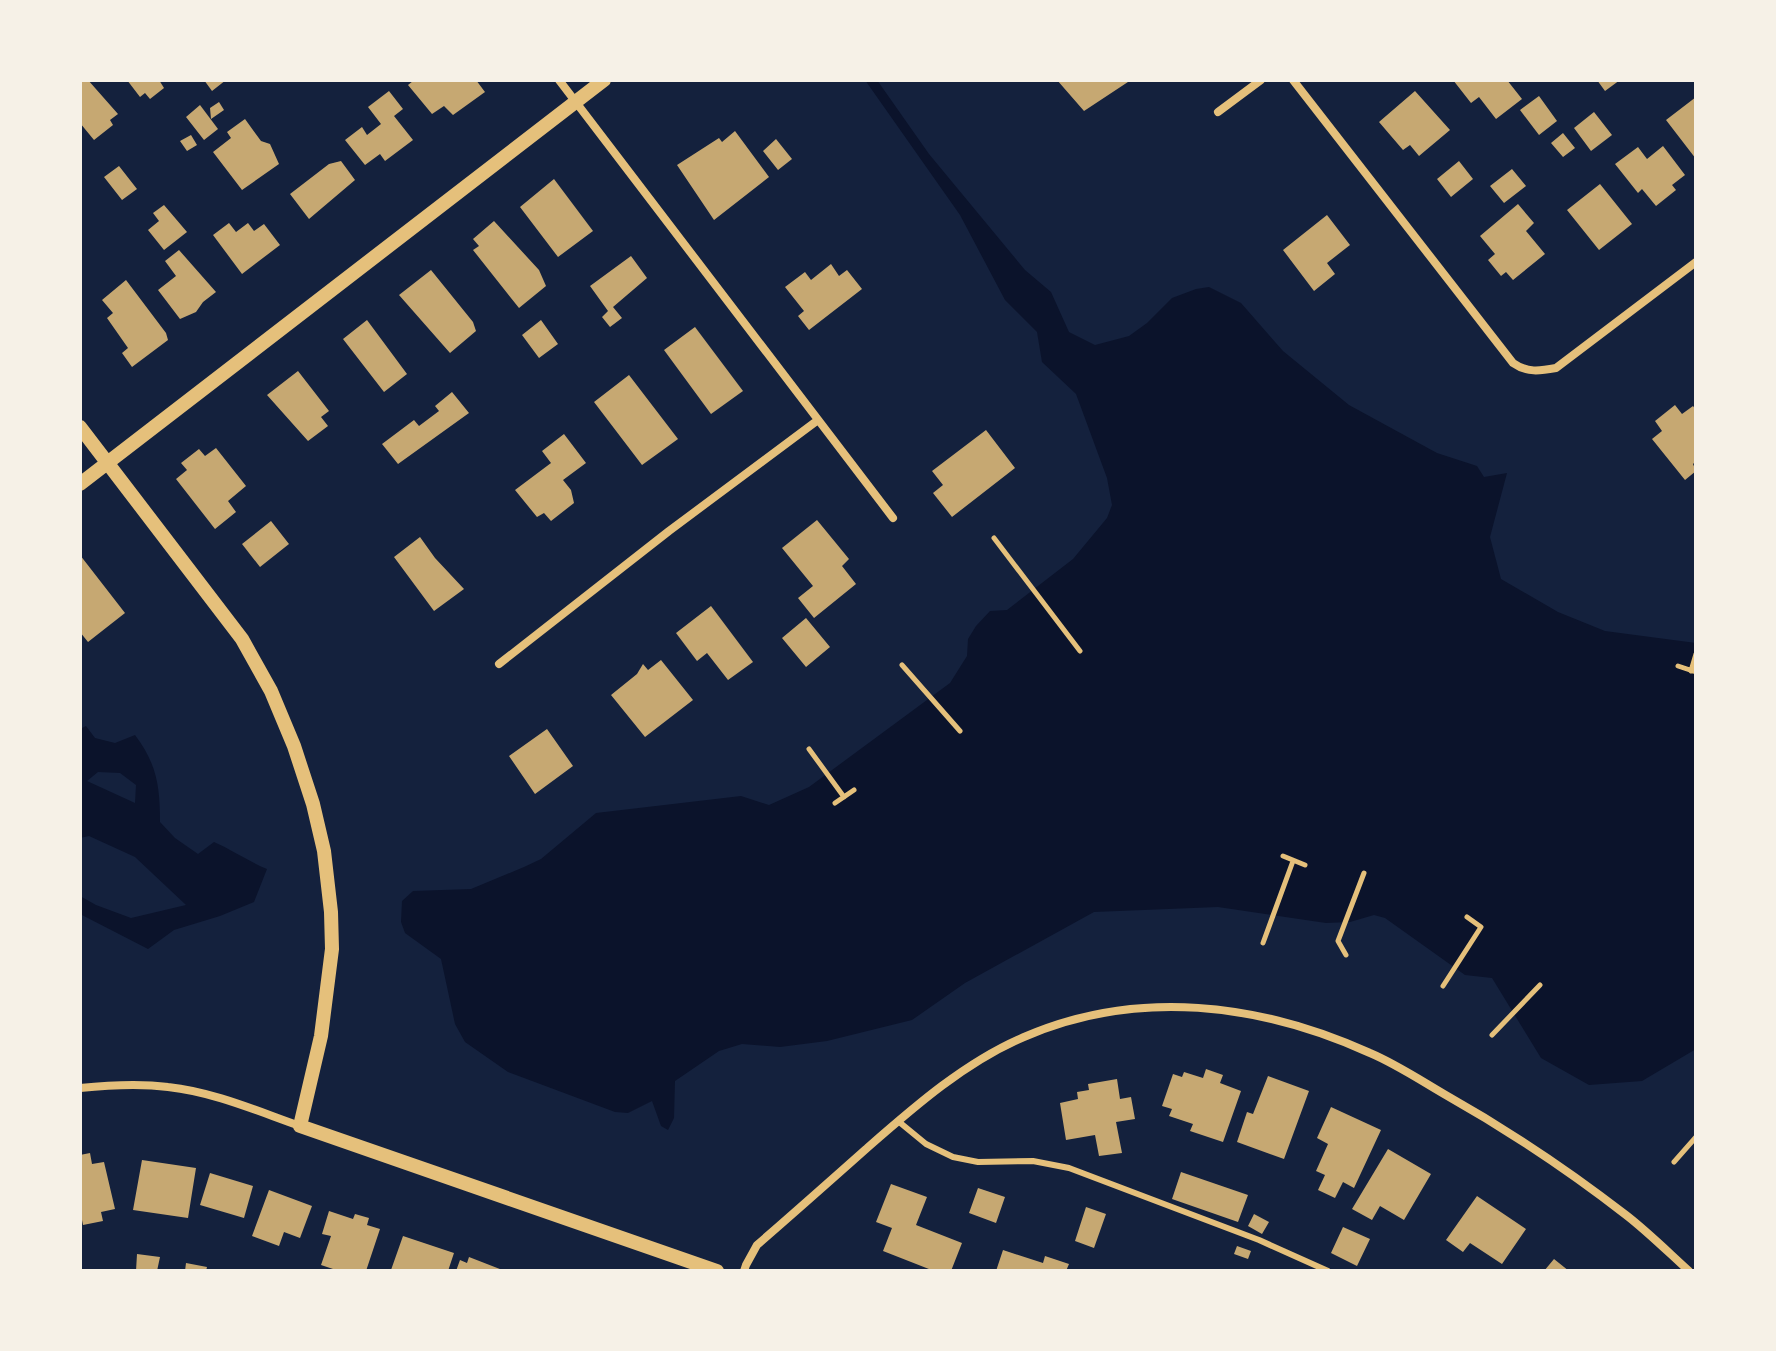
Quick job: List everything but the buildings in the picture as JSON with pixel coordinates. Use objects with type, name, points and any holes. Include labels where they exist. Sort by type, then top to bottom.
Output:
[{"type":"street","points":[[559,80],[893,518]]},
{"type":"street","points":[[80,484],[604,80]]},
{"type":"street","points":[[1218,112],[1261,80]]},
{"type":"street","points":[[1293,80],[1513,363],[1520,368],[1538,372],[1556,368],[1696,262]]},
{"type":"street","points":[[499,664],[818,420]]},
{"type":"street","points":[[80,427],[242,639],[271,691],[313,804],[326,866],[332,949],[321,1036],[300,1126]]},
{"type":"street","points":[[744,1271],[757,1245],[898,1121],[976,1064],[1022,1038],[1063,1022],[1117,1009],[1174,1006],[1265,1016],[1320,1032],[1373,1054],[1482,1115],[1548,1158],[1627,1216],[1689,1271]]},
{"type":"street","points":[[80,1088],[121,1084],[169,1087],[225,1099],[717,1271]]},
{"type":"lane","points":[[898,1121],[926,1144],[953,1157],[978,1162],[1033,1161],[1069,1168],[1259,1240],[1328,1271]]},
{"type":"path","points":[[994,538],[1080,651]]},
{"type":"path","points":[[1678,666],[1693,671],[1696,654]]},
{"type":"path","points":[[902,665],[960,731]]},
{"type":"path","points":[[809,749],[844,797]]},
{"type":"path","points":[[835,803],[854,790]]},
{"type":"path","points":[[1283,856],[1305,865]]},
{"type":"path","points":[[1263,943],[1293,861]]},
{"type":"path","points":[[1346,955],[1338,941],[1364,873]]},
{"type":"path","points":[[1443,986],[1481,927],[1467,917]]},
{"type":"path","points":[[1492,1035],[1540,985]]},
{"type":"path","points":[[1674,1162],[1696,1137]]},
{"type":"water","points":[[865,80],[877,80],[929,154],[1025,270],[1051,292],[1069,332],[1095,345],[1129,336],[1172,298],[1209,287],[1241,303],[1283,351],[1349,405],[1437,453],[1477,466],[1484,477],[1507,473],[1490,537],[1501,579],[1558,612],[1605,631],[1696,643],[1696,1049],[1642,1081],[1589,1085],[1541,1058],[1492,978],[1465,975],[1385,918],[1374,915],[1350,922],[1326,923],[1218,907],[1094,912],[965,983],[912,1020],[827,1041],[780,1047],[742,1044],[719,1051],[675,1081],[674,1118],[668,1130],[661,1126],[652,1101],[628,1113],[615,1112],[508,1072],[465,1042],[455,1024],[441,959],[405,933],[401,922],[402,901],[413,891],[471,889],[524,867],[541,859],[596,813],[741,796],[769,805],[809,787],[950,683],[967,656],[968,639],[990,611],[1007,610],[1073,559],[1107,518],[1112,505],[1107,478],[1076,394],[1042,362],[1037,332],[1005,300],[960,215]]},
{"type":"water","points":[[86,726],[95,738],[115,743],[135,735],[156,776],[160,822],[175,838],[198,854],[214,842],[267,869],[254,902],[174,930],[148,949],[80,914],[80,896],[131,918],[186,905],[135,857],[89,836],[80,838],[80,729]],"holes":[[[98,772],[120,773],[136,785],[135,803],[87,781]]]}]
